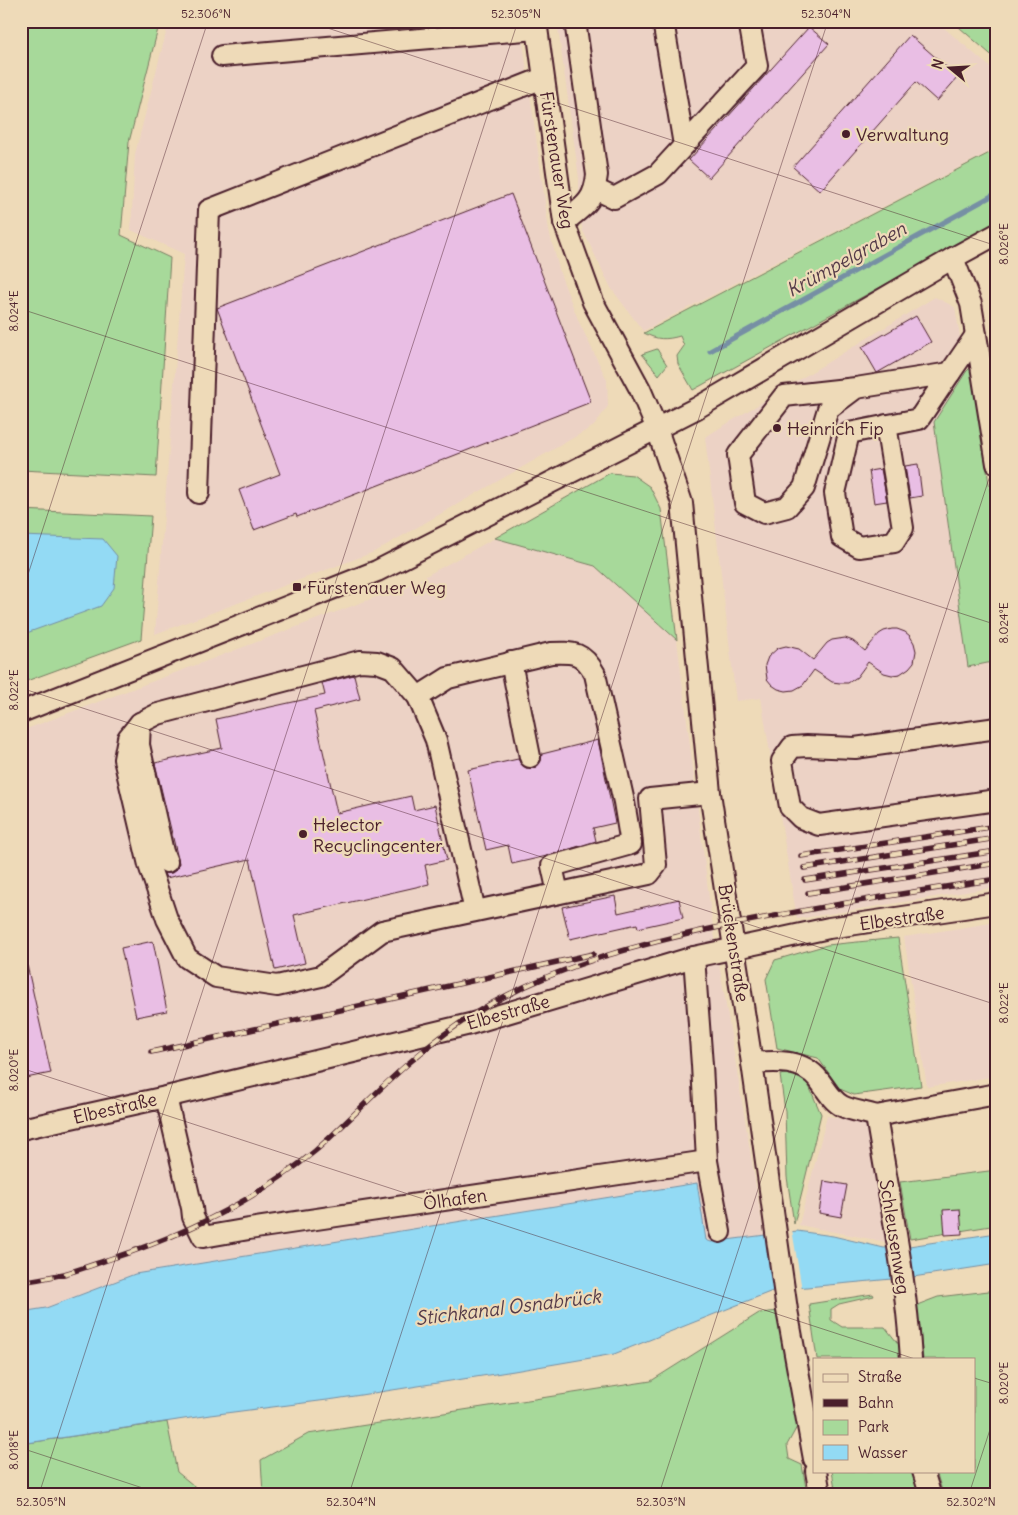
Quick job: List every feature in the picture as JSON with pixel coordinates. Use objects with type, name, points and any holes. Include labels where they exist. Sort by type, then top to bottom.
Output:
[{"type":"street","points":[[564,222],[590,200],[595,189],[597,175],[575,21]]},
{"type":"street","points":[[663,21],[684,145]]},
{"type":"street","points":[[595,189],[614,198],[658,174],[757,66],[749,21]]},
{"type":"street","points":[[222,56],[451,29],[536,25]]},
{"type":"street","name":"Fürstenauer Weg","points":[[536,25],[564,222],[593,302],[640,389],[657,429]]},
{"type":"street","points":[[199,493],[209,210],[544,78]]},
{"type":"street","points":[[21,712],[377,571],[696,408],[997,234]]},
{"type":"street","points":[[953,258],[971,304],[997,464]]},
{"type":"street","points":[[886,425],[903,528],[894,542],[858,547],[842,537],[836,493],[849,433],[886,425],[918,419],[976,335]]},
{"type":"street","points":[[856,388],[828,409],[804,488],[787,507],[764,513],[745,503],[738,455],[784,396],[856,388],[950,373]]},
{"type":"street","name":"Brückenstraße","points":[[657,429],[682,503],[710,793],[752,1063],[774,1225],[813,1448]]},
{"type":"street","points":[[418,697],[448,678],[551,653],[578,655],[589,662],[595,674],[624,802],[631,844],[552,866],[558,893]]},
{"type":"street","points":[[475,911],[436,740],[418,697],[393,668],[377,662],[360,661],[158,714],[140,723],[128,738],[124,759],[149,865],[167,920],[187,958],[216,977],[276,986],[321,976],[382,931],[649,874],[656,864],[650,799]]},
{"type":"street","points":[[510,662],[530,757]]},
{"type":"street","points":[[140,723],[139,745],[163,852],[167,862]]},
{"type":"street","points":[[997,728],[855,748],[807,746],[792,748],[782,761],[790,807],[801,818],[820,824],[997,800]]},
{"type":"street","points":[[624,802],[710,793]]},
{"type":"street","name":"Elbestraße","points":[[21,1129],[166,1097],[470,1024],[694,957],[828,928],[997,904]]},
{"type":"street","points":[[694,957],[707,1162],[720,1232]]},
{"type":"street","points":[[752,1063],[773,1061],[804,1067],[818,1078],[841,1106],[876,1116],[997,1094]]},
{"type":"street","name":"Ölhafen","points":[[166,1097],[193,1218],[203,1237],[707,1162]]},
{"type":"street","name":"Schleusenweg","points":[[876,1116],[902,1279],[911,1358]]},
{"type":"street","points":[[816,1472],[820,1494]]},
{"type":"street","points":[[923,1472],[930,1494]]},
{"type":"shaded area","points":[[169,21],[520,21],[549,231],[561,276],[579,322],[607,380],[608,406],[594,426],[374,552],[155,634],[184,254],[131,230],[135,154]]},
{"type":"shaded area","points":[[557,21],[936,21],[997,73],[997,148],[643,331],[611,288],[583,231],[579,211],[579,178]]},
{"type":"shaded area","points":[[935,297],[955,307],[966,372],[934,422],[969,667],[997,661],[997,887],[797,919],[761,698],[736,701],[705,437]]},
{"type":"shaded area","points":[[495,538],[595,566],[677,640],[711,914],[764,1235],[711,1242],[706,1240],[696,1183],[135,1274],[46,1308],[21,1312],[21,731],[413,583]]},
{"type":"shaded area","points":[[997,922],[997,1076],[927,1087],[904,937]]},
{"type":"shaded area","points":[[827,1116],[868,1124],[886,1242],[799,1225]]},
{"type":"green space","points":[[21,21],[160,21],[129,142],[121,235],[170,258],[156,477],[21,470]]},
{"type":"green space","points":[[952,21],[997,21],[997,60]]},
{"type":"green space","points":[[997,149],[997,223],[693,390],[678,364],[677,356],[684,346],[680,336],[662,339],[644,333]]},
{"type":"green space","points":[[657,349],[667,365],[659,375],[642,354]]},
{"type":"green space","points":[[971,367],[997,535],[997,597],[992,604],[997,661],[968,667],[934,422]]},
{"type":"green space","points":[[610,473],[633,475],[650,487],[661,509],[677,640],[595,566],[495,538]]},
{"type":"green space","points":[[21,510],[151,516],[141,639],[21,683]]},
{"type":"green space","points":[[898,938],[921,1086],[854,1095],[840,1089],[818,1058],[777,1048],[766,979],[775,960],[827,945]]},
{"type":"green space","points":[[790,1073],[801,1077],[809,1086],[821,1114],[794,1224],[787,1177],[785,1111],[780,1075]]},
{"type":"green space","points":[[997,1170],[997,1225],[910,1239],[900,1182]]},
{"type":"green space","points":[[997,1290],[997,1494],[943,1494],[936,1472],[976,1472],[976,1358],[923,1358],[917,1305],[938,1297]]},
{"type":"green space","points":[[873,1294],[874,1296],[839,1304],[831,1309],[831,1320],[842,1327],[885,1327],[900,1346],[901,1358],[817,1358],[809,1304]]},
{"type":"green space","points":[[779,1311],[798,1425],[787,1445],[789,1459],[802,1465],[807,1494],[263,1494],[261,1460],[308,1434],[651,1381],[759,1313]]},
{"type":"green space","points":[[167,1422],[177,1472],[204,1494],[21,1494],[21,1444]]},
{"type":"green space","points":[[832,1472],[916,1472],[922,1494],[836,1494]]},
{"type":"water","points":[[21,536],[103,539],[117,556],[114,588],[101,606],[21,635]]},
{"type":"water","name":"Stichkanal Osnabrück","points":[[697,1183],[706,1240],[711,1242],[797,1231],[833,1236],[884,1248],[997,1233],[997,1264],[913,1277],[775,1290],[614,1354],[335,1399],[210,1415],[21,1444],[21,1312],[46,1308],[135,1274]]},
{"type":"pier","points":[[792,1229],[802,1290],[776,1292],[766,1232]]},
{"type":"building","points":[[809,27],[829,44],[709,178],[689,160]]},
{"type":"building","name":"Verwaltung","points":[[910,35],[958,77],[937,101],[916,82],[820,191],[793,167]]},
{"type":"building","points":[[511,194],[591,402],[297,517],[296,514],[254,530],[239,490],[280,474],[217,308]]},
{"type":"building","points":[[916,316],[931,342],[877,373],[862,347]]},
{"type":"building","points":[[918,464],[922,496],[910,498],[905,466]]},
{"type":"building","points":[[881,469],[887,501],[874,503],[869,471]]},
{"type":"building","points":[[892,629],[905,632],[910,636],[916,651],[914,662],[900,674],[884,673],[868,662],[857,677],[848,683],[832,682],[814,670],[803,685],[794,690],[778,689],[767,679],[765,665],[768,657],[778,648],[786,646],[799,649],[813,660],[827,643],[832,640],[845,638],[853,641],[865,651],[879,634]]},
{"type":"building","name":"Helector Recyclingcenter","points":[[354,675],[360,699],[314,711],[337,813],[411,796],[414,810],[435,805],[447,860],[425,865],[429,884],[294,915],[305,963],[275,970],[250,859],[166,878],[164,873],[172,873],[177,869],[179,863],[155,763],[222,748],[216,719],[325,695],[322,683]]},
{"type":"building","points":[[598,740],[615,823],[593,828],[596,841],[547,856],[512,864],[508,845],[486,850],[468,770],[518,759],[526,768],[533,768],[541,761],[542,754]]},
{"type":"building","points":[[615,896],[618,913],[679,899],[683,918],[638,928],[637,924],[570,939],[562,907]]},
{"type":"building","points":[[153,941],[167,1011],[136,1017],[121,948]]},
{"type":"building","points":[[27,965],[51,1073],[21,1079],[21,966]]},
{"type":"building","points":[[824,1181],[847,1185],[841,1217],[819,1213]]},
{"type":"building","points":[[960,1209],[962,1234],[945,1235],[943,1210]]},
{"type":"waterway","name":"Krümpelgraben","points":[[710,351],[997,193]]},
{"type":"railway","points":[[801,856],[997,826]]},
{"type":"railway","points":[[804,868],[997,838]]},
{"type":"railway","points":[[805,880],[997,851]]},
{"type":"railway","points":[[808,893],[997,863]]},
{"type":"railway","points":[[21,1282],[64,1274],[138,1250],[218,1215],[243,1201],[268,1186],[315,1151],[398,1073],[448,1032],[489,1005],[574,966],[664,940],[758,919],[826,906],[997,879]]},
{"type":"railway","points":[[151,1052],[593,954]]},
{"type":"place","name":"Verwaltung","points":[[846,134]]},
{"type":"place","name":"Heinrich Fip","points":[[777,428]]},
{"type":"place","name":"Fürstenauer Weg","points":[[297,587]]},
{"type":"place","name":"Helector Recyclingcenter","points":[[303,834]]}]
